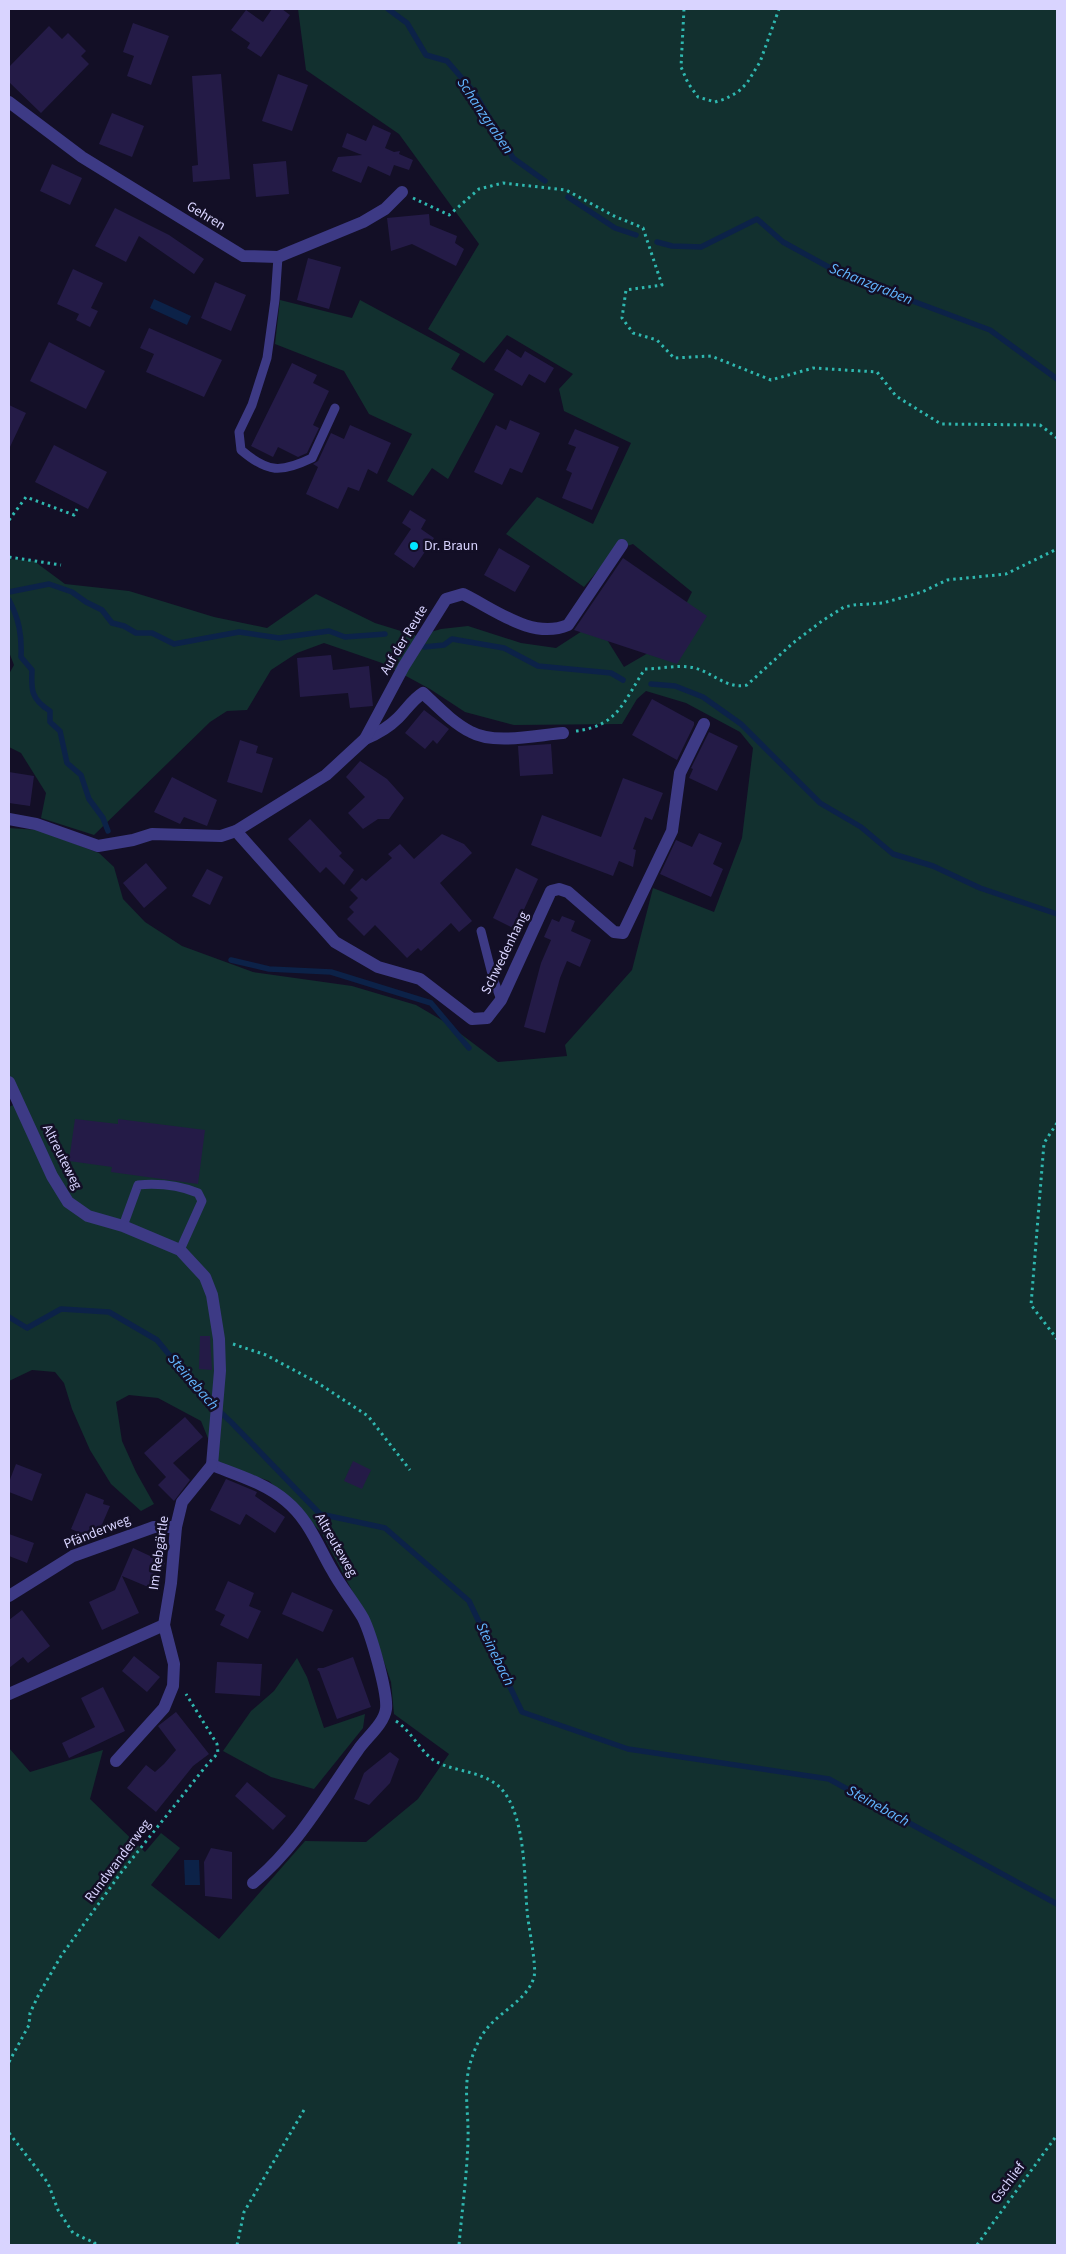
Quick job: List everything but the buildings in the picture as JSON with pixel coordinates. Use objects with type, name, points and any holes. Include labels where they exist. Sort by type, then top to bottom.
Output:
[{"type":"street","name":"Gehren","points":[[9,102],[82,158],[243,256],[278,257],[363,222],[384,208],[402,192]]},
{"type":"street","name":"Auf der Reute","points":[[9,819],[36,824],[98,846],[133,840],[152,834],[221,836],[236,831],[326,775],[364,739],[404,666],[446,599],[463,594],[529,628],[555,630],[568,625],[622,545]]},
{"type":"street","name":"Auf der Reute","points":[[364,739],[382,732],[398,719],[416,697],[423,693],[472,733],[493,739],[563,733]]},
{"type":"street","name":"Schwedenhang","points":[[236,831],[334,942],[378,967],[420,979],[472,1019],[488,1018],[501,1000],[551,891],[568,892],[614,932],[623,933],[672,831],[680,773],[704,724]]},
{"type":"street","name":"Altreuteweg","points":[[9,1082],[52,1176],[68,1202],[88,1216],[123,1226],[180,1250],[205,1277],[212,1295],[219,1339],[220,1371],[212,1465],[259,1484],[273,1492],[302,1516],[316,1538],[332,1571],[364,1620],[386,1699],[385,1714]]},
{"type":"street","name":"Im Rebgärtle","points":[[116,1761],[164,1708],[173,1686],[174,1664],[164,1625],[171,1583],[176,1527],[182,1502],[212,1465]]},
{"type":"street","name":"Pfänderweg","points":[[9,1596],[73,1556],[154,1527],[176,1527]]},
{"type":"street","points":[[9,1694],[164,1625]]},
{"type":"street","points":[[253,1883],[278,1861],[315,1813],[385,1714]]},
{"type":"lane","points":[[278,257],[276,300],[267,358],[252,405],[239,432],[242,450],[255,462],[272,470],[293,468],[312,458],[335,408]]},
{"type":"lane","points":[[481,931],[493,978],[501,1000]]},
{"type":"lane","points":[[123,1226],[138,1185],[158,1183],[182,1187],[198,1193],[202,1202],[180,1250]]},
{"type":"path","points":[[684,9],[682,67],[688,83],[698,97],[714,102],[738,92],[747,83],[760,62],[779,9]]},
{"type":"path","points":[[402,192],[449,215],[479,189],[503,183],[566,190],[614,216],[643,228],[662,285],[626,290],[622,318],[634,333],[657,340],[674,358],[711,356],[771,380],[813,368],[876,372],[896,396],[941,424],[1040,424],[1057,438]]},
{"type":"path","points":[[9,520],[26,497],[74,516],[77,509]]},
{"type":"path","points":[[563,733],[593,729],[614,717],[628,699],[645,669],[689,667],[730,685],[747,686],[793,642],[844,607],[883,603],[922,592],[947,580],[1006,574],[1057,549]]},
{"type":"path","points":[[9,557],[62,565]]},
{"type":"path","points":[[1057,1122],[1044,1143],[1031,1305],[1057,1339]]},
{"type":"path","points":[[219,1339],[266,1355],[318,1383],[368,1416],[410,1470]]},
{"type":"path","name":"Rundwanderweg","points":[[9,2062],[28,2025],[30,2013],[39,1994],[61,1956],[124,1869],[218,1753],[217,1744],[184,1692],[173,1686]]},
{"type":"path","points":[[385,1714],[412,1735],[432,1759],[493,1782],[511,1803],[518,1823],[528,1932],[535,1968],[534,1977],[520,1998],[498,2017],[483,2034],[469,2066],[466,2090],[468,2124],[466,2180],[458,2245]]},
{"type":"path","points":[[236,2245],[244,2212],[304,2110]]},
{"type":"path","points":[[9,2133],[48,2183],[58,2210],[73,2234],[95,2243],[94,2245]]},
{"type":"path","name":"Gschlief","points":[[977,2245],[1057,2135]]},
{"type":"green space","points":[[298,9],[1057,9],[1057,2245],[9,2245],[9,1748],[30,1772],[103,1750],[90,1799],[145,1852],[161,1833],[180,1848],[151,1885],[219,1939],[305,1841],[366,1842],[418,1799],[449,1754],[394,1714],[391,1682],[373,1630],[321,1532],[269,1481],[218,1463],[201,1421],[158,1398],[129,1395],[116,1402],[122,1441],[136,1472],[154,1504],[141,1511],[111,1484],[90,1450],[72,1409],[64,1383],[55,1372],[32,1370],[9,1381],[9,1107],[15,1104],[9,1089],[9,828],[38,830],[99,853],[114,867],[123,899],[145,922],[182,946],[253,972],[352,986],[416,1005],[445,1022],[498,1062],[567,1056],[565,1045],[632,970],[653,888],[714,912],[742,838],[753,748],[740,732],[686,703],[646,691],[637,699],[622,724],[514,725],[465,712],[430,689],[382,663],[324,643],[297,653],[271,670],[247,710],[227,711],[210,722],[94,835],[41,818],[46,793],[21,753],[9,747],[9,674],[14,665],[9,652],[9,559],[34,561],[65,584],[129,591],[214,617],[267,628],[316,594],[375,623],[417,636],[441,629],[468,626],[521,643],[556,648],[596,622],[624,667],[667,642],[692,592],[633,544],[615,550],[584,587],[506,534],[537,497],[593,524],[631,443],[564,411],[559,389],[573,374],[507,335],[484,363],[428,329],[479,244],[399,134],[306,70]]},
{"type":"green space","points":[[280,300],[352,318],[360,300],[460,354],[451,369],[494,394],[448,479],[432,468],[413,496],[387,481],[412,434],[369,414],[344,371],[275,344]]},
{"type":"green space","points":[[297,1658],[307,1677],[324,1728],[365,1714],[363,1728],[314,1789],[271,1777],[223,1751],[251,1711],[274,1691]]},
{"type":"water","points":[[154,299],[191,316],[187,325],[150,308]]},
{"type":"water","points":[[184,1860],[199,1860],[200,1885],[185,1885]]},
{"type":"waterway","name":"Schanzgraben","points":[[388,9],[407,23],[426,55],[447,61],[474,92],[513,158],[545,181]]},
{"type":"waterway","name":"Schanzgraben","points":[[568,197],[615,228],[636,235]]},
{"type":"waterway","name":"Schanzgraben","points":[[657,242],[672,246],[701,247],[757,219],[783,242],[843,275],[990,330],[1057,379]]},
{"type":"waterway","points":[[9,592],[49,584],[72,592],[102,610],[112,623],[124,626],[136,633],[152,633],[174,644],[239,632],[279,638],[329,631],[345,637],[385,634]]},
{"type":"waterway","points":[[9,600],[19,627],[21,657],[32,670],[32,689],[34,694],[39,702],[50,711],[50,722],[60,731],[67,763],[81,775],[89,799],[103,818],[108,831]]},
{"type":"waterway","points":[[424,647],[444,645],[452,639],[504,648],[538,666],[611,673],[623,680]]},
{"type":"waterway","points":[[651,684],[675,686],[703,697],[741,724],[820,803],[861,827],[893,854],[933,866],[980,888],[1057,914]]},
{"type":"waterway","points":[[231,960],[269,969],[331,972],[431,1003],[469,1048]]},
{"type":"waterway","name":"Steinebach","points":[[9,1317],[27,1328],[61,1309],[109,1312],[157,1340],[203,1396],[231,1422],[320,1514],[385,1528],[469,1601],[522,1712],[628,1749],[829,1779],[1057,1904]]},
{"type":"place","name":"Dr. Braun","points":[[414,546]]}]
